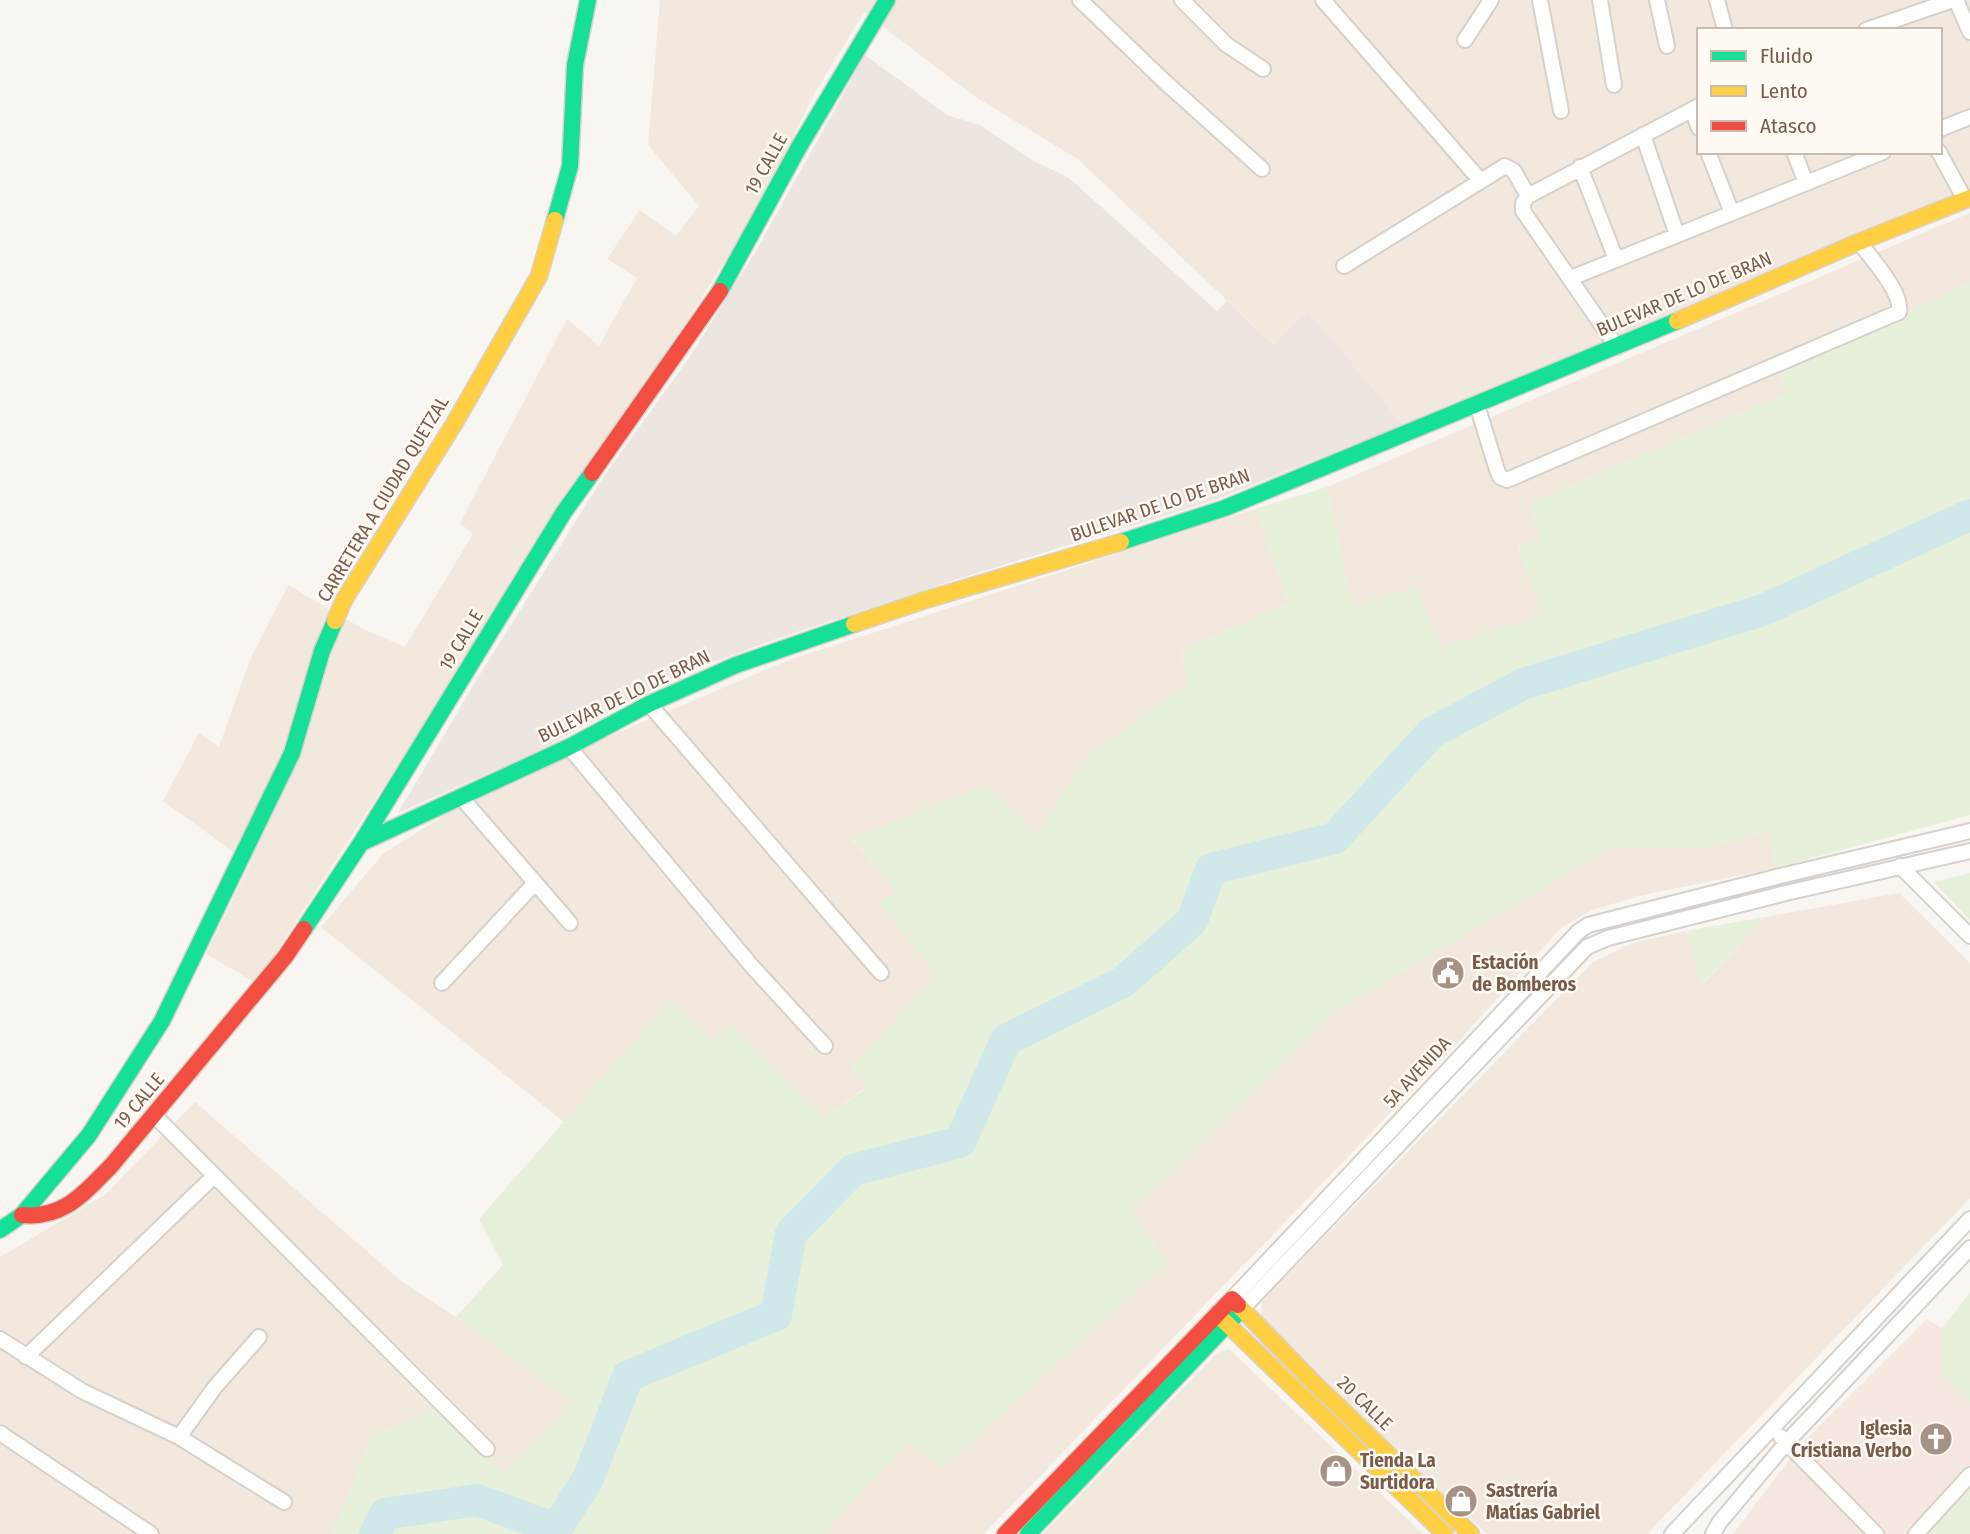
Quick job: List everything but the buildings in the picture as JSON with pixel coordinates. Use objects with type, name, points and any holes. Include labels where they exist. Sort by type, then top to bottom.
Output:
[{"type":"street","name":"CARRETERA A CIUDAD QUETZAL","points":[[22,1215],[89,1135],[162,1021],[292,753],[322,651],[344,600],[454,424],[539,275],[570,166],[575,65],[588,0]]},
{"type":"street","name":"19 CALLE","points":[[22,1215],[37,1218],[54,1214],[80,1196],[111,1166],[285,957],[361,843],[564,512],[715,299],[799,147],[887,0]]},
{"type":"street","points":[[1080,0],[1164,81],[1262,169]]},
{"type":"street","points":[[1182,0],[1227,45],[1263,69]]},
{"type":"street","points":[[1323,0],[1480,180]]},
{"type":"street","points":[[1465,40],[1491,0]]},
{"type":"street","points":[[1540,0],[1562,111]]},
{"type":"street","points":[[1600,0],[1614,85]]},
{"type":"street","points":[[1657,0],[1667,47]]},
{"type":"street","points":[[1717,0],[1724,28]]},
{"type":"street","points":[[1889,25],[1954,0],[1970,32]]},
{"type":"street","points":[[1616,347],[1523,211],[1523,203],[1528,196],[1580,167],[1695,108]]},
{"type":"street","points":[[1942,128],[1970,117]]},
{"type":"street","points":[[1643,135],[1677,235]]},
{"type":"street","points":[[1709,154],[1732,213]]},
{"type":"street","points":[[1795,154],[1805,183]]},
{"type":"street","points":[[1940,154],[1967,199]]},
{"type":"street","points":[[1571,278],[1805,183],[1866,155]]},
{"type":"street","points":[[1344,266],[1505,166],[1514,171],[1528,196]]},
{"type":"street","points":[[1580,167],[1616,259]]},
{"type":"street","name":"BULEVAR DE LO DE BRAN","points":[[361,843],[569,747],[649,704],[736,665],[925,600],[1226,508],[1967,199]]},
{"type":"street","points":[[1477,405],[1497,470],[1500,477],[1507,480],[1899,312],[1901,306],[1897,294],[1860,242]]},
{"type":"street","points":[[649,704],[881,973]]},
{"type":"street","points":[[569,747],[750,964],[825,1046]]},
{"type":"street","points":[[461,797],[570,923]]},
{"type":"street","name":"5A AVENIDA","points":[[1237,1304],[1451,1067],[1578,932],[1588,925],[1970,831]]},
{"type":"street","name":"5A AVENIDA","points":[[1005,1534],[1462,1078],[1574,959],[1597,942],[1970,851]]},
{"type":"street","points":[[1900,866],[1970,936]]},
{"type":"street","points":[[442,983],[536,883]]},
{"type":"street","points":[[1451,1067],[1462,1078]]},
{"type":"street","points":[[155,1116],[213,1177],[487,1448]]},
{"type":"street","points":[[26,1357],[213,1177]]},
{"type":"street","points":[[0,1230],[22,1215]]},
{"type":"street","points":[[1672,1534],[1970,1219]]},
{"type":"street","points":[[1713,1534],[1719,1523],[1787,1442],[1970,1248]]},
{"type":"street","name":"20 CALLE","points":[[1237,1304],[1313,1382],[1471,1534]]},
{"type":"street","name":"5A AVENIDA","points":[[1028,1534],[1222,1319]]},
{"type":"street","name":"20 CALLE","points":[[1222,1319],[1445,1534]]},
{"type":"street","points":[[179,1437],[215,1387],[260,1337]]},
{"type":"street","points":[[0,1339],[82,1391],[179,1437],[284,1502]]},
{"type":"street","points":[[1773,1428],[1876,1534]]},
{"type":"street","points":[[0,1433],[151,1534]]},
{"type":"street","points":[[1916,1534],[1970,1475]]},
{"type":"shaded area","points":[[660,0],[1970,0],[1970,189],[1403,425],[1308,310],[1274,345],[1079,160],[974,96],[864,12],[816,91],[748,226],[256,983],[206,954],[250,864],[163,801],[199,733],[219,747],[250,660],[288,585],[363,629],[405,647],[473,534],[460,523],[567,319],[599,346],[637,278],[607,259],[640,210],[676,236],[699,206],[648,145]]},
{"type":"shaded area","points":[[865,55],[947,115],[980,125],[1032,160],[1069,178],[1217,311],[1227,301],[1274,345],[1308,310],[1403,425],[1209,502],[955,580],[776,639],[679,675],[534,753],[398,813],[477,679],[604,476],[689,358],[757,249]]},
{"type":"shaded area","points":[[1970,213],[1970,283],[1780,373],[1785,395],[1530,503],[1541,538],[1518,547],[1543,615],[1440,648],[1353,608],[1327,487]]},
{"type":"shaded area","points":[[1255,509],[1289,603],[1181,651],[1187,684],[1089,755],[1037,835],[852,839],[898,893],[880,903],[937,975],[852,1067],[868,1086],[823,1118],[731,1026],[711,1039],[670,1000],[564,1122],[321,927],[384,853],[447,814],[598,741],[789,660]]},
{"type":"shaded area","points":[[1769,831],[1775,868],[1643,895],[1592,910],[1561,928],[1446,1055],[984,1534],[823,1534],[907,1442],[943,1467],[1168,1262],[1132,1212],[1331,1014],[1612,847],[1704,848]]},
{"type":"shaded area","points":[[1899,893],[1970,963],[1970,1198],[1647,1534],[1487,1534],[1260,1327],[1262,1301],[1593,962],[1633,943],[1686,931],[1702,985],[1765,917]]},
{"type":"shaded area","points":[[195,1102],[400,1280],[573,1402],[505,1475],[441,1407],[372,1436],[333,1534],[0,1534],[0,1257],[106,1194]]},
{"type":"shaded area","points":[[1927,1319],[1942,1328],[1943,1376],[1970,1404],[1970,1488],[1926,1534],[1733,1534],[1801,1444]]},
{"type":"shaded area","points":[[1229,1349],[1423,1534],[1043,1534],[1217,1353]]},
{"type":"green space","points":[[1970,283],[1970,815],[1775,868],[1769,831],[1704,848],[1612,847],[1331,1014],[1132,1212],[1168,1262],[943,1467],[907,1442],[823,1534],[333,1534],[372,1436],[441,1407],[505,1474],[573,1402],[456,1317],[503,1265],[479,1219],[670,1000],[711,1039],[731,1025],[823,1118],[868,1087],[852,1067],[937,975],[879,903],[897,892],[852,838],[987,785],[1037,834],[1089,755],[1187,684],[1181,651],[1289,603],[1255,509],[1327,487],[1353,607],[1416,587],[1440,648],[1542,615],[1518,546],[1541,538],[1530,503],[1785,395],[1780,372]]},
{"type":"green space","points":[[1970,873],[1970,920],[1934,882]]},
{"type":"green space","points":[[1765,917],[1701,985],[1686,931]]},
{"type":"green space","points":[[1970,1293],[1970,1404],[1943,1376],[1942,1328]]},
{"type":"green space","points":[[1970,1488],[1970,1534],[1926,1534]]},
{"type":"waterway","points":[[375,1534],[385,1514],[477,1500],[556,1529],[588,1479],[628,1376],[776,1315],[791,1233],[853,1170],[960,1142],[1006,1040],[1123,982],[1192,921],[1211,869],[1335,838],[1431,733],[1523,684],[1763,610],[1970,515]]},
{"type":"traffic: fast","points":[[555,220],[570,166],[575,65],[588,0]]},
{"type":"traffic: fast","points":[[720,291],[799,147],[887,0]]},
{"type":"traffic: fast","points":[[1121,542],[1225,508],[1677,321]]},
{"type":"traffic: fast","points":[[304,929],[361,843],[564,512],[592,473]]},
{"type":"traffic: fast","points":[[0,1230],[22,1215],[89,1135],[162,1021],[292,753],[322,651],[335,621]]},
{"type":"traffic: fast","points":[[361,843],[569,747],[649,704],[736,665],[854,624]]},
{"type":"traffic: fast","points":[[1028,1534],[1236,1315]]},
{"type":"traffic: slow","points":[[1677,321],[1859,242],[1970,198]]},
{"type":"traffic: slow","points":[[335,621],[344,600],[454,424],[539,276],[555,220]]},
{"type":"traffic: slow","points":[[854,624],[1121,542]]},
{"type":"traffic: slow","points":[[1238,1305],[1313,1382],[1471,1534]]},
{"type":"traffic: slow","points":[[1217,1314],[1445,1534]]},
{"type":"traffic: jam","points":[[592,473],[720,291]]},
{"type":"traffic: jam","points":[[22,1215],[50,1213],[72,1202],[111,1166],[285,957],[304,929]]},
{"type":"traffic: jam","points":[[1005,1534],[1232,1299],[1238,1305]]},
{"type":"place","name":"Estación de Bomberos","points":[[1448,973]]},
{"type":"place","name":"Iglesia Cristiana Verbo","points":[[1936,1439]]},
{"type":"place","name":"Tienda La Surtidora","points":[[1336,1471]]},
{"type":"place","name":"Sastrería Matías Gabriel","points":[[1461,1501]]}]
